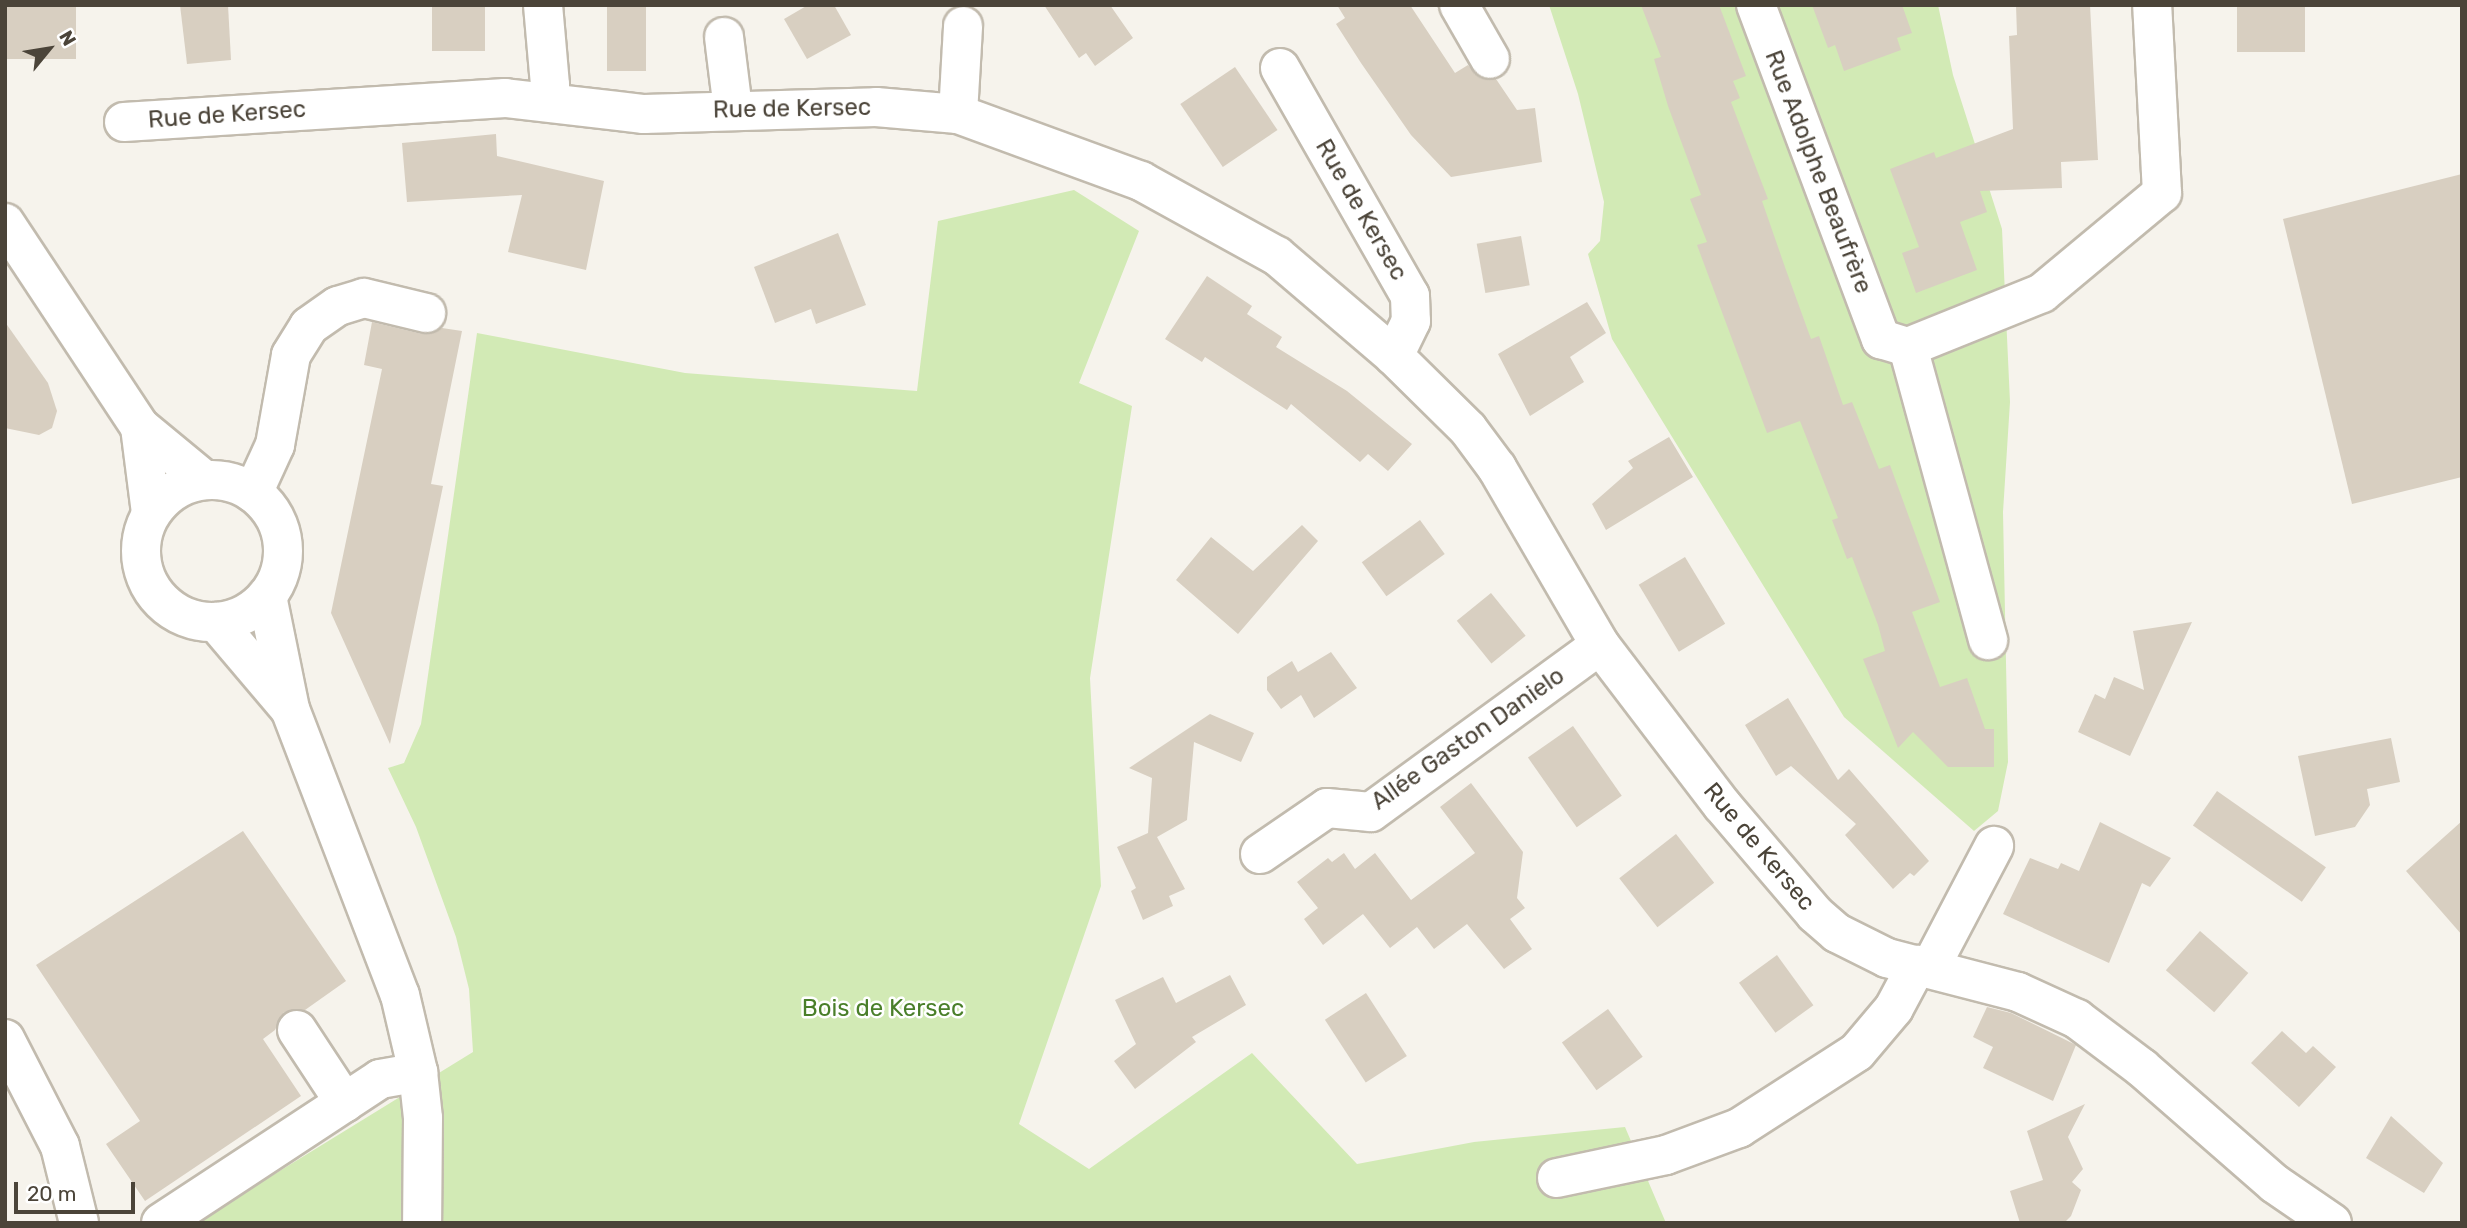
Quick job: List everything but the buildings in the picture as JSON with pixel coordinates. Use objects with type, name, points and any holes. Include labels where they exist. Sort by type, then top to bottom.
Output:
[{"type":"street","points":[[543,5],[550,85],[547,99]]},
{"type":"street","name":"Rue Adolphe Beaufrère","points":[[1756,5],[1894,343],[1987,640]]},
{"type":"street","points":[[1894,343],[2042,293],[2162,192],[2152,5]]},
{"type":"street","points":[[1467,8],[1490,59]]},
{"type":"street","points":[[958,114],[963,26]]},
{"type":"street","points":[[724,37],[733,109]]},
{"type":"street","name":"Rue de Kersec","points":[[1280,68],[1410,296],[1411,321],[1394,356]]},
{"type":"street","name":"Rue de Kersec","points":[[124,122],[505,97],[547,99],[644,114],[733,109],[876,107],[958,114],[1128,176],[1234,229],[1277,256],[1394,356],[1484,447],[1600,645],[1729,815],[1815,914],[1862,946],[1923,967],[2018,992],[2077,1019],[2142,1068],[2275,1184],[2332,1223]]},
{"type":"street","points":[[5,223],[140,427],[203,479]]},
{"type":"street","points":[[253,493],[275,444],[291,355],[309,326],[338,306],[364,298],[426,313]]},
{"type":"street","points":[[140,427],[151,513],[140,555],[145,578],[158,598],[176,613],[216,622],[253,609],[267,596],[282,567],[281,534],[267,505],[253,493],[223,480],[203,479],[165,497],[151,513]]},
{"type":"street","points":[[267,596],[289,709],[400,995],[418,1072],[423,1118],[422,1223]]},
{"type":"street","points":[[216,622],[289,709]]},
{"type":"street","name":"Allée Gaston Danielo","points":[[1260,854],[1327,807],[1371,812],[1600,645]]},
{"type":"street","points":[[1557,1178],[1666,1154],[1739,1128],[1857,1052],[1894,1008],[1923,967],[1994,846]]},
{"type":"street","points":[[297,1030],[345,1102]]},
{"type":"street","points":[[5,1039],[60,1146],[79,1223]]},
{"type":"street","points":[[161,1223],[380,1079],[418,1072]]},
{"type":"green space","points":[[1549,5],[1938,5],[1953,75],[2002,229],[2010,402],[2003,512],[2008,762],[1998,811],[1974,831],[1844,717],[1612,339],[1588,254],[1600,241],[1604,202],[1578,94]]},
{"type":"green space","name":"Bois de Kersec","points":[[1074,190],[1139,231],[1079,383],[1132,406],[1090,678],[1101,886],[1019,1124],[1089,1169],[1252,1053],[1357,1164],[1474,1142],[1625,1127],[1666,1223],[195,1223],[473,1052],[469,989],[456,937],[416,827],[388,768],[404,763],[421,724],[477,333],[685,373],[917,391],[938,221]]}]
